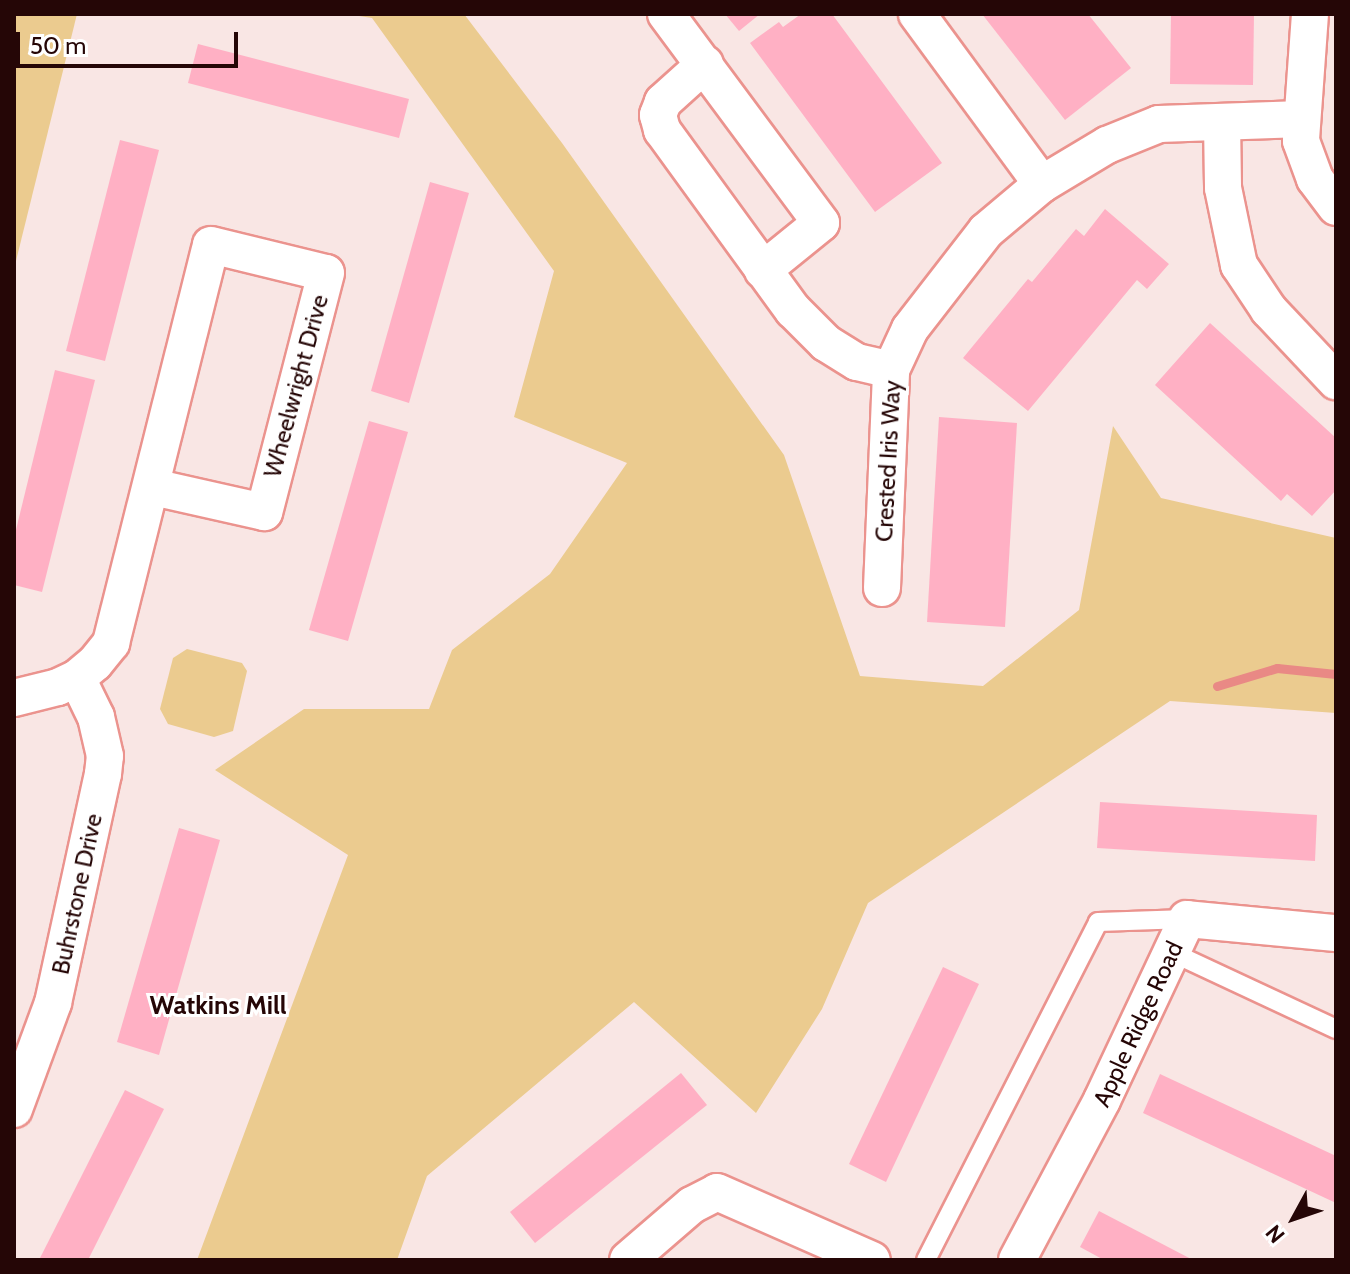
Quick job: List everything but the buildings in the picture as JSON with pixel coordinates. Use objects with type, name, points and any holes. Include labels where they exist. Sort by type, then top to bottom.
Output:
[{"type":"street","points":[[666,14],[821,223],[763,270]]},
{"type":"street","points":[[917,14],[1042,184]]},
{"type":"street","points":[[1310,14],[1301,141],[1315,179],[1336,207]]},
{"type":"street","points":[[705,64],[663,102],[658,115],[662,130],[793,310],[826,343],[857,362],[891,370]]},
{"type":"street","name":"Crested Iris Way","points":[[882,588],[891,370],[910,329],[986,231],[1042,184],[1107,145],[1159,124],[1302,119]]},
{"type":"street","points":[[1222,122],[1223,188],[1239,265],[1269,310],[1336,381]]},
{"type":"street","name":"Wheelwright Drive","points":[[14,698],[58,687],[77,678],[95,663],[111,643],[153,487],[211,245],[326,273],[264,512],[153,487]]},
{"type":"street","name":"Buhrstone Drive","points":[[14,1109],[53,1003],[103,774],[105,756],[96,717],[77,678]]},
{"type":"street","name":"Apple Ridge Road","points":[[1017,1260],[1102,1100],[1187,919],[1336,933]]},
{"type":"street","points":[[628,1260],[692,1205],[717,1192],[872,1260]]},
{"type":"lane","points":[[926,1260],[1098,922],[1187,919]]},
{"type":"lane","points":[[1171,952],[1336,1029]]},
{"type":"shaded area","points":[[14,14],[77,14],[14,269]]},
{"type":"shaded area","points":[[346,14],[464,14],[562,143],[784,455],[860,676],[983,686],[1079,610],[1113,426],[1161,498],[1336,538],[1336,713],[1170,701],[868,903],[822,1009],[756,1113],[634,1002],[427,1176],[397,1260],[197,1260],[348,855],[215,770],[304,709],[429,709],[452,650],[550,574],[627,463],[514,417],[554,271],[372,18]]},
{"type":"shaded area","points":[[187,649],[242,663],[247,671],[233,731],[214,737],[168,724],[160,709],[173,658]]},
{"type":"waterway","points":[[1217,686],[1277,668],[1336,674]]},
{"type":"district","name":"Watkins Mill","points":[[218,1006]]}]
